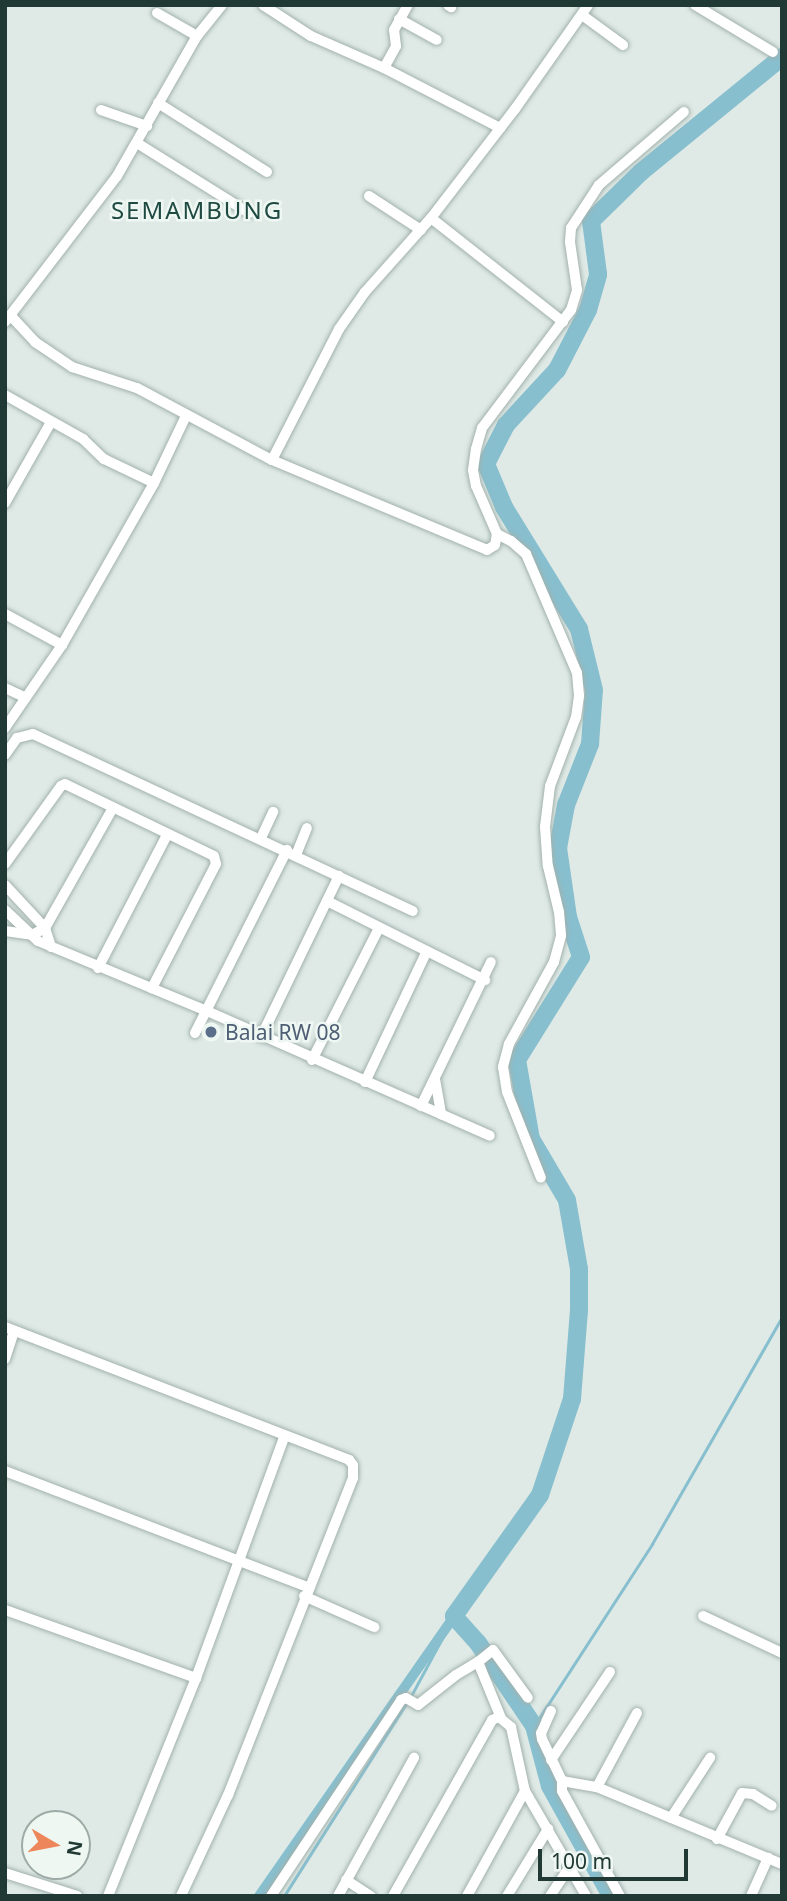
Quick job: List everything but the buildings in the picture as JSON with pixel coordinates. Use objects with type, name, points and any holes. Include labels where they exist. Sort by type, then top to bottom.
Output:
[{"type":"street","points":[[222,5],[197,36],[117,176],[8,319],[35,342],[72,367],[137,388],[186,416],[483,549],[495,542],[511,541],[526,554],[577,673],[579,696],[576,718],[550,786],[545,827],[548,866],[559,912],[561,936],[554,962],[509,1044],[503,1067],[507,1092],[541,1178]]},
{"type":"street","points":[[263,5],[311,36],[384,68],[500,128]]},
{"type":"street","points":[[384,68],[396,46],[394,30],[408,5]]},
{"type":"street","points":[[695,5],[773,52]]},
{"type":"street","points":[[275,454],[339,329],[365,292],[431,218],[585,10],[623,44]]},
{"type":"street","points":[[156,13],[197,36]]},
{"type":"street","points":[[400,19],[437,40]]},
{"type":"street","points":[[158,103],[267,172]]},
{"type":"street","points":[[101,110],[147,126]]},
{"type":"street","points":[[495,542],[473,470],[475,449],[482,428],[572,310],[577,290],[570,242],[571,228],[577,216],[599,185],[684,112]]},
{"type":"street","points":[[137,143],[249,214]]},
{"type":"street","points":[[369,196],[421,230]]},
{"type":"street","points":[[431,218],[563,322]]},
{"type":"street","points":[[5,395],[83,439],[104,459],[154,484]]},
{"type":"street","points":[[5,727],[62,645],[154,484],[186,416]]},
{"type":"street","points":[[5,503],[51,422]]},
{"type":"street","points":[[5,614],[62,645]]},
{"type":"street","points":[[5,688],[26,698]]},
{"type":"street","points":[[5,755],[17,738],[33,734],[413,911]]},
{"type":"street","points":[[5,864],[61,786],[71,785],[214,856],[217,861],[152,988]]},
{"type":"street","points":[[5,931],[32,934],[45,928],[113,808]]},
{"type":"street","points":[[261,838],[273,812]]},
{"type":"street","points":[[195,1033],[291,852],[307,828]]},
{"type":"street","points":[[97,968],[167,835]]},
{"type":"street","points":[[261,1037],[339,876]]},
{"type":"street","points":[[5,885],[45,928],[51,947]]},
{"type":"street","points":[[327,901],[426,953],[485,980]]},
{"type":"street","points":[[5,910],[38,942],[207,1011],[490,1136]]},
{"type":"street","points":[[313,1060],[379,928]]},
{"type":"street","points":[[365,1082],[426,953]]},
{"type":"street","points":[[421,1106],[485,980],[491,962]]},
{"type":"street","points":[[435,1079],[441,1114]]},
{"type":"street","points":[[5,1359],[10,1329],[353,1465],[353,1478],[228,1795],[181,1896]]},
{"type":"street","points":[[107,1896],[196,1678],[284,1437]]},
{"type":"street","points":[[5,1471],[238,1561],[374,1627]]},
{"type":"street","points":[[5,1610],[196,1678]]},
{"type":"street","points":[[702,1616],[782,1653]]},
{"type":"street","points":[[483,1656],[528,1698]]},
{"type":"street","points":[[271,1896],[401,1700],[410,1701],[483,1656]]},
{"type":"street","points":[[483,1656],[501,1718],[511,1727],[525,1791],[586,1896]]},
{"type":"street","points":[[551,1759],[610,1672]]},
{"type":"street","points":[[551,1711],[541,1736],[562,1781],[562,1791],[620,1896]]},
{"type":"street","points":[[597,1787],[637,1713]]},
{"type":"street","points":[[393,1896],[492,1720],[501,1718]]},
{"type":"street","points":[[338,1896],[414,1758]]},
{"type":"street","points":[[671,1818],[710,1758]]},
{"type":"street","points":[[562,1781],[597,1787],[782,1864]]},
{"type":"street","points":[[467,1896],[525,1791]]},
{"type":"street","points":[[717,1839],[742,1793],[753,1794],[772,1806]]},
{"type":"street","points":[[507,1896],[548,1829]]},
{"type":"street","points":[[751,1896],[768,1858]]},
{"type":"street","points":[[550,1896],[570,1867]]},
{"type":"street","points":[[5,1873],[77,1896]]},
{"type":"street","points":[[346,1880],[371,1896]]},
{"type":"waterway","points":[[611,1896],[550,1786],[534,1726],[478,1643],[454,1616],[540,1495],[572,1399],[579,1311],[579,1269],[567,1200],[531,1139],[517,1060],[581,957],[568,917],[558,848],[566,805],[590,744],[594,690],[579,629],[504,507],[486,464],[506,425],[557,370],[588,310],[598,274],[591,221],[641,172],[782,57]]},
{"type":"waterway","points":[[534,1726],[652,1544],[782,1317]]},
{"type":"waterway","points":[[411,1696],[454,1616]]},
{"type":"waterway","points":[[259,1896],[454,1616]]},
{"type":"waterway","points":[[284,1896],[407,1702]]},
{"type":"place","name":"Balai RW 08","points":[[211,1032]]},
{"type":"district","name":"SEMAMBUNG","points":[[197,210]]}]
